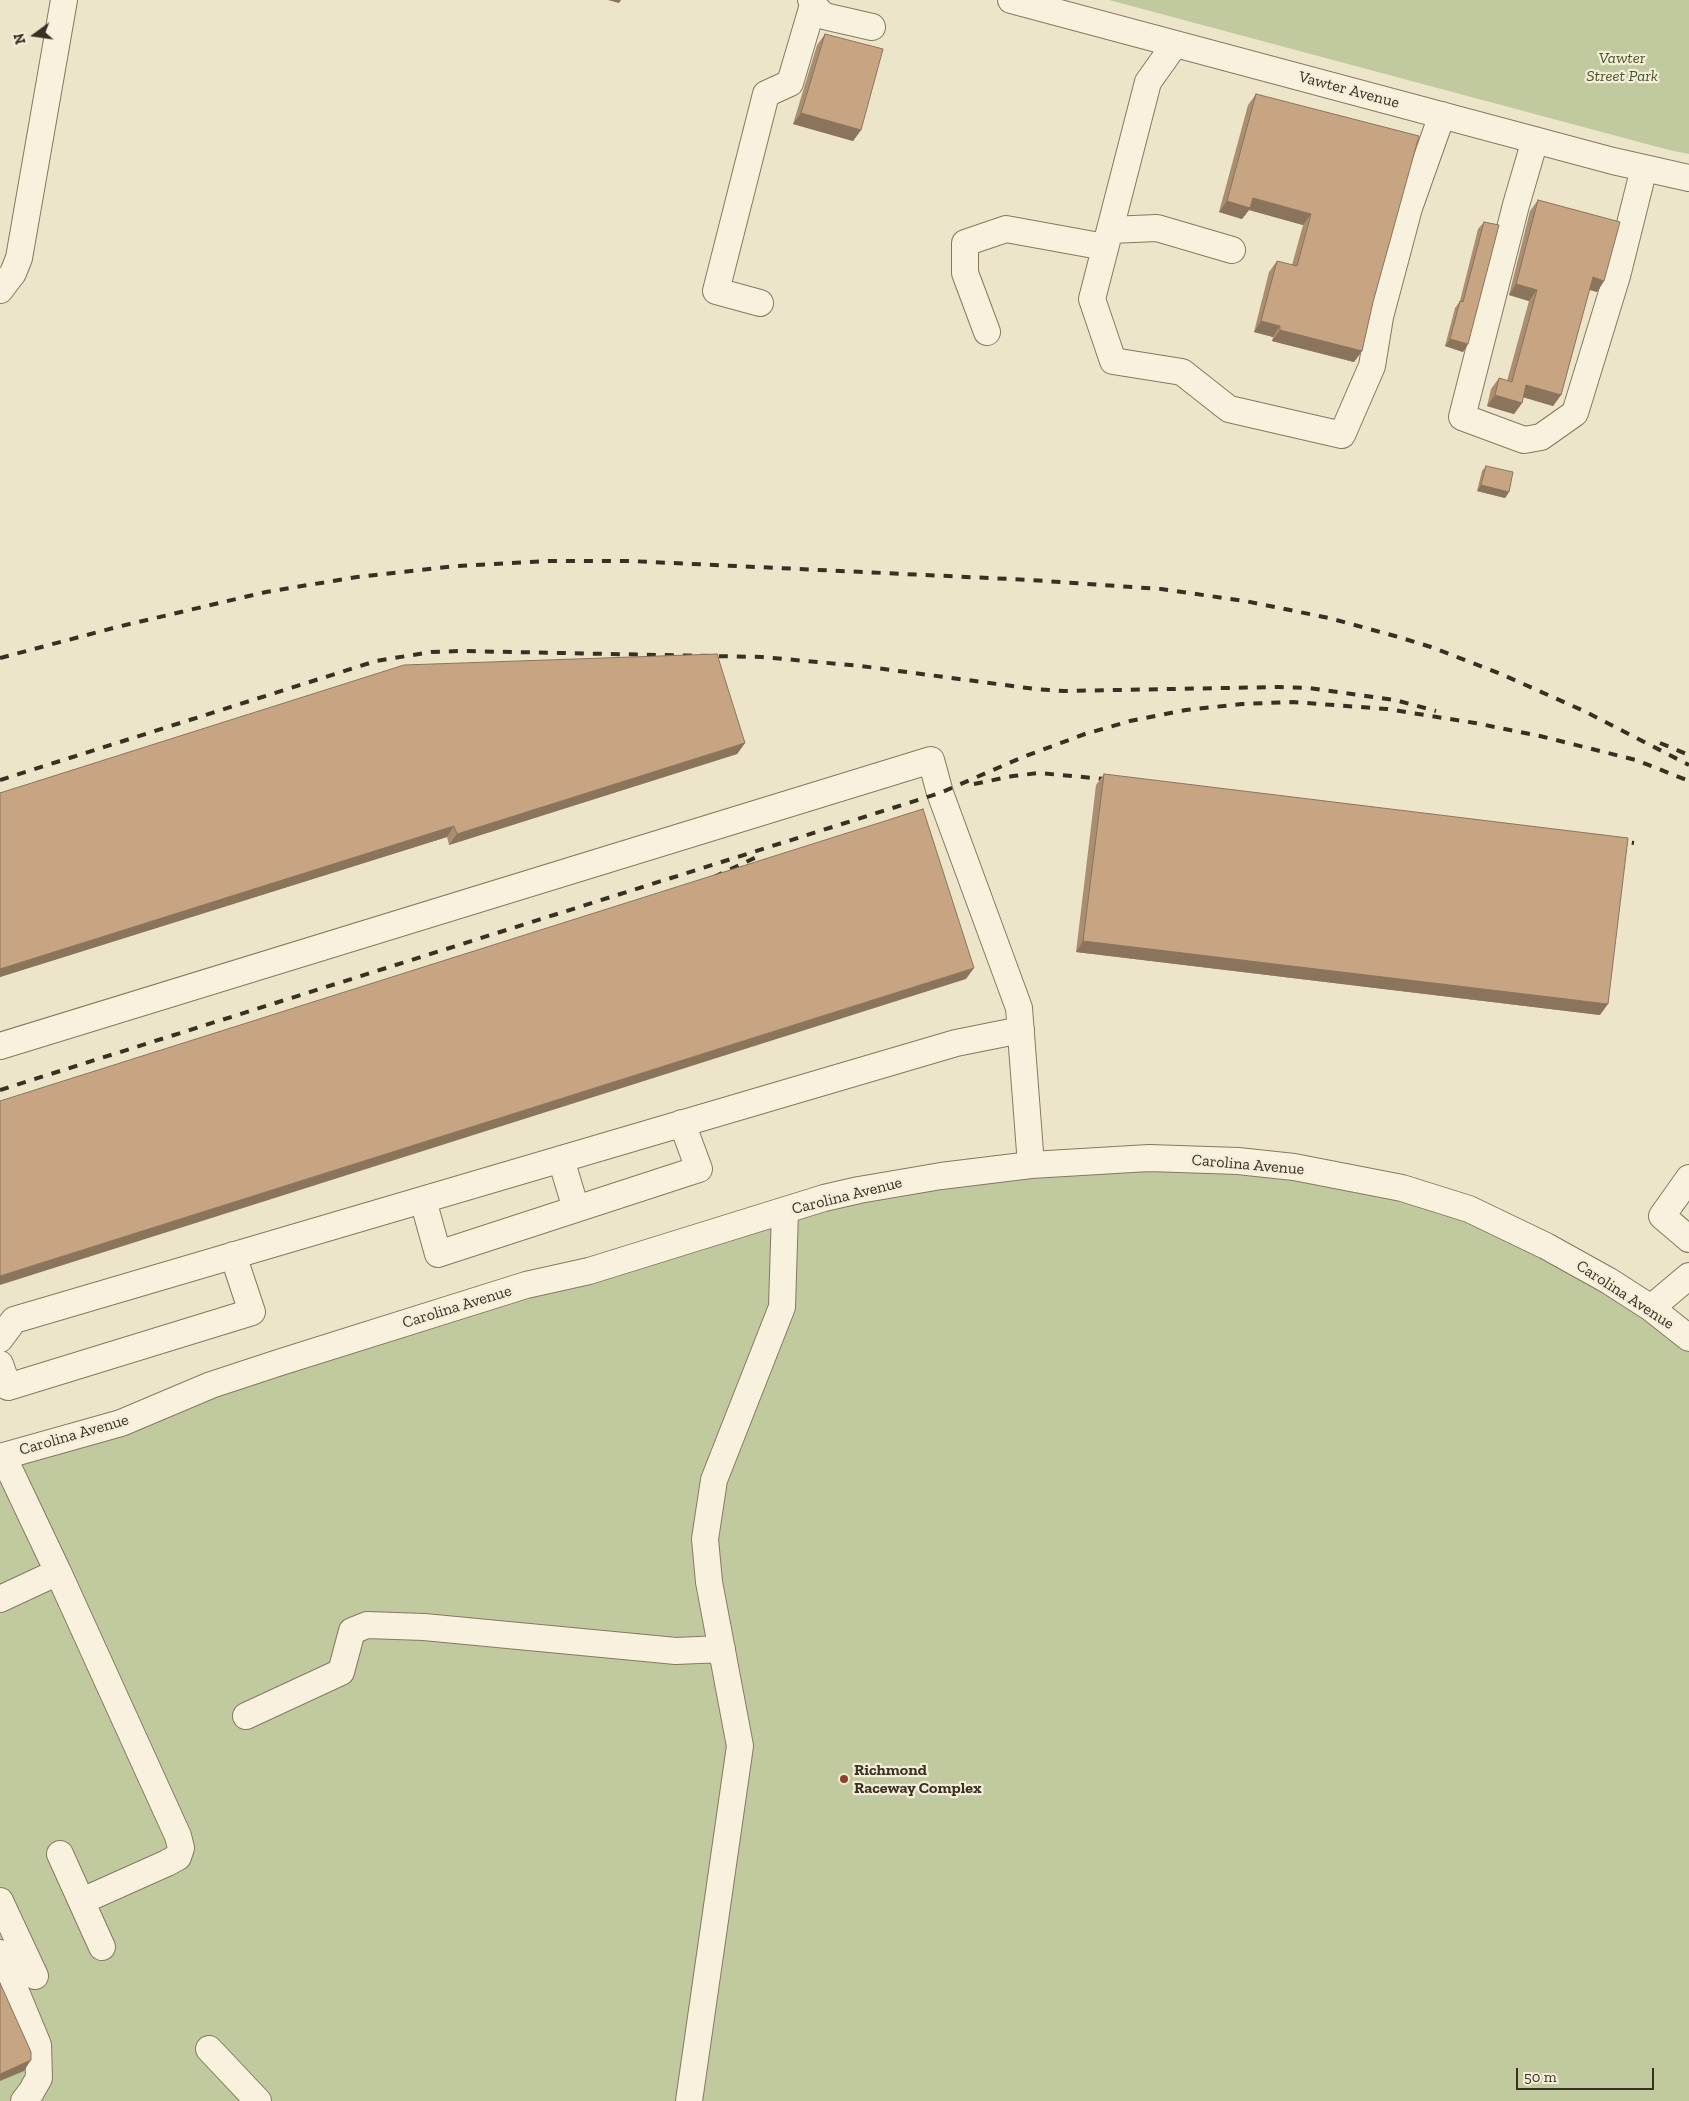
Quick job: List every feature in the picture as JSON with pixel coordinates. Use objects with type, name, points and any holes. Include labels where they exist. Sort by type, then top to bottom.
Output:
[{"type":"street","points":[[0,290],[10,279],[19,258],[64,0]]},
{"type":"street","name":"Vawter Avenue","points":[[1010,0],[1535,140],[1689,178]]},
{"type":"street","points":[[812,2],[824,16],[872,27]]},
{"type":"street","points":[[760,303],[716,292],[766,94],[790,83],[812,2]]},
{"type":"street","points":[[1175,44],[1148,82],[1092,299],[1113,361],[1182,372],[1229,410],[1342,435],[1372,366],[1380,316],[1410,208],[1442,115]]},
{"type":"street","points":[[1535,140],[1516,205],[1462,417],[1524,440],[1541,437],[1575,413],[1617,276],[1644,168]]},
{"type":"street","points":[[987,332],[965,273],[965,243],[1006,229],[1107,239],[1157,228],[1232,250]]},
{"type":"street","points":[[0,1046],[931,760],[940,793],[1019,1008],[1031,1165]]},
{"type":"street","points":[[0,1339],[14,1320],[956,1042],[1021,1030]]},
{"type":"street","points":[[423,1200],[438,1254],[699,1169],[682,1123]]},
{"type":"street","name":"Carolina Avenue","points":[[2,1456],[121,1423],[211,1385],[290,1359],[526,1285],[589,1271],[824,1198],[941,1176],[1031,1165],[1149,1158],[1238,1160],[1303,1169],[1402,1188],[1469,1209],[1546,1246],[1609,1281],[1651,1308],[1689,1338]]},
{"type":"street","points":[[561,1159],[576,1209]]},
{"type":"street","points":[[1689,1178],[1662,1216],[1689,1239]]},
{"type":"street","points":[[689,2101],[740,1746],[704,1539],[714,1480],[782,1308],[786,1211]]},
{"type":"street","points":[[0,1364],[8,1388],[252,1312],[233,1256]]},
{"type":"street","points":[[1651,1308],[1689,1276]]},
{"type":"street","points":[[2,1456],[58,1572],[178,1836],[181,1848],[178,1857],[167,1863],[82,1901]]},
{"type":"street","points":[[0,1599],[58,1572]]},
{"type":"street","points":[[246,1716],[342,1672],[352,1631],[367,1625],[424,1628],[676,1651],[722,1649]]},
{"type":"street","points":[[60,1854],[102,1946]]},
{"type":"street","points":[[0,1901],[7,1934],[35,1976]]},
{"type":"street","points":[[0,1953],[38,2045],[39,2078],[24,2101]]},
{"type":"street","points":[[209,2049],[258,2101]]},
{"type":"green space","name":"Vawter Street Park","points":[[1109,0],[1689,0],[1689,154],[1669,150]]},
{"type":"green space","name":"Richmond Raceway Complex","points":[[1149,1158],[1448,1201],[1689,1338],[1689,2101],[0,2101],[0,1457],[785,1211]]},
{"type":"building","points":[[825,34],[883,49],[861,130],[801,113]]},
{"type":"building","points":[[1256,94],[1419,136],[1373,302],[1362,351],[1280,330],[1280,326],[1261,321],[1277,261],[1297,266],[1311,214],[1253,198],[1250,208],[1227,201]]},
{"type":"building","points":[[1538,200],[1620,222],[1604,281],[1593,277],[1561,395],[1526,385],[1522,403],[1495,395],[1499,378],[1512,382],[1537,290],[1516,284]]},
{"type":"building","points":[[1484,222],[1499,225],[1468,344],[1450,339],[1460,301],[1463,302]]},
{"type":"building","points":[[1486,466],[1513,472],[1509,492],[1481,485]]},
{"type":"building","points":[[717,654],[745,743],[457,834],[454,826],[0,969],[0,793],[404,665]]},
{"type":"building","points":[[1104,774],[1628,838],[1608,1004],[1083,941]]},
{"type":"building","points":[[923,809],[974,968],[0,1276],[0,1101]]},
{"type":"building","points":[[0,1983],[31,2052],[31,2060],[0,2074]]},
{"type":"railway","points":[[0,658],[117,627],[266,592],[357,577],[456,566],[549,561],[630,561],[1031,580],[1161,589],[1245,601],[1329,618],[1395,636],[1431,647],[1501,674],[1584,711],[1689,765]]},
{"type":"railway","points":[[0,780],[376,661],[431,652],[762,657],[861,666],[1035,689],[1064,691],[1309,688],[1395,700],[1436,711]]},
{"type":"railway","points":[[0,1090],[940,793],[1023,757],[1085,734],[1130,721],[1186,710],[1242,704],[1293,702],[1387,709],[1475,723],[1540,736],[1636,760],[1689,781]]},
{"type":"railway","points":[[1660,743],[1689,755]]},
{"type":"railway","points":[[974,784],[1039,773],[1115,780]]},
{"type":"railway","points":[[1614,840],[1634,843]]},
{"type":"railway","points":[[714,877],[761,855]]},
{"type":"place","name":"Richmond Raceway Complex","points":[[844,1779]]}]
